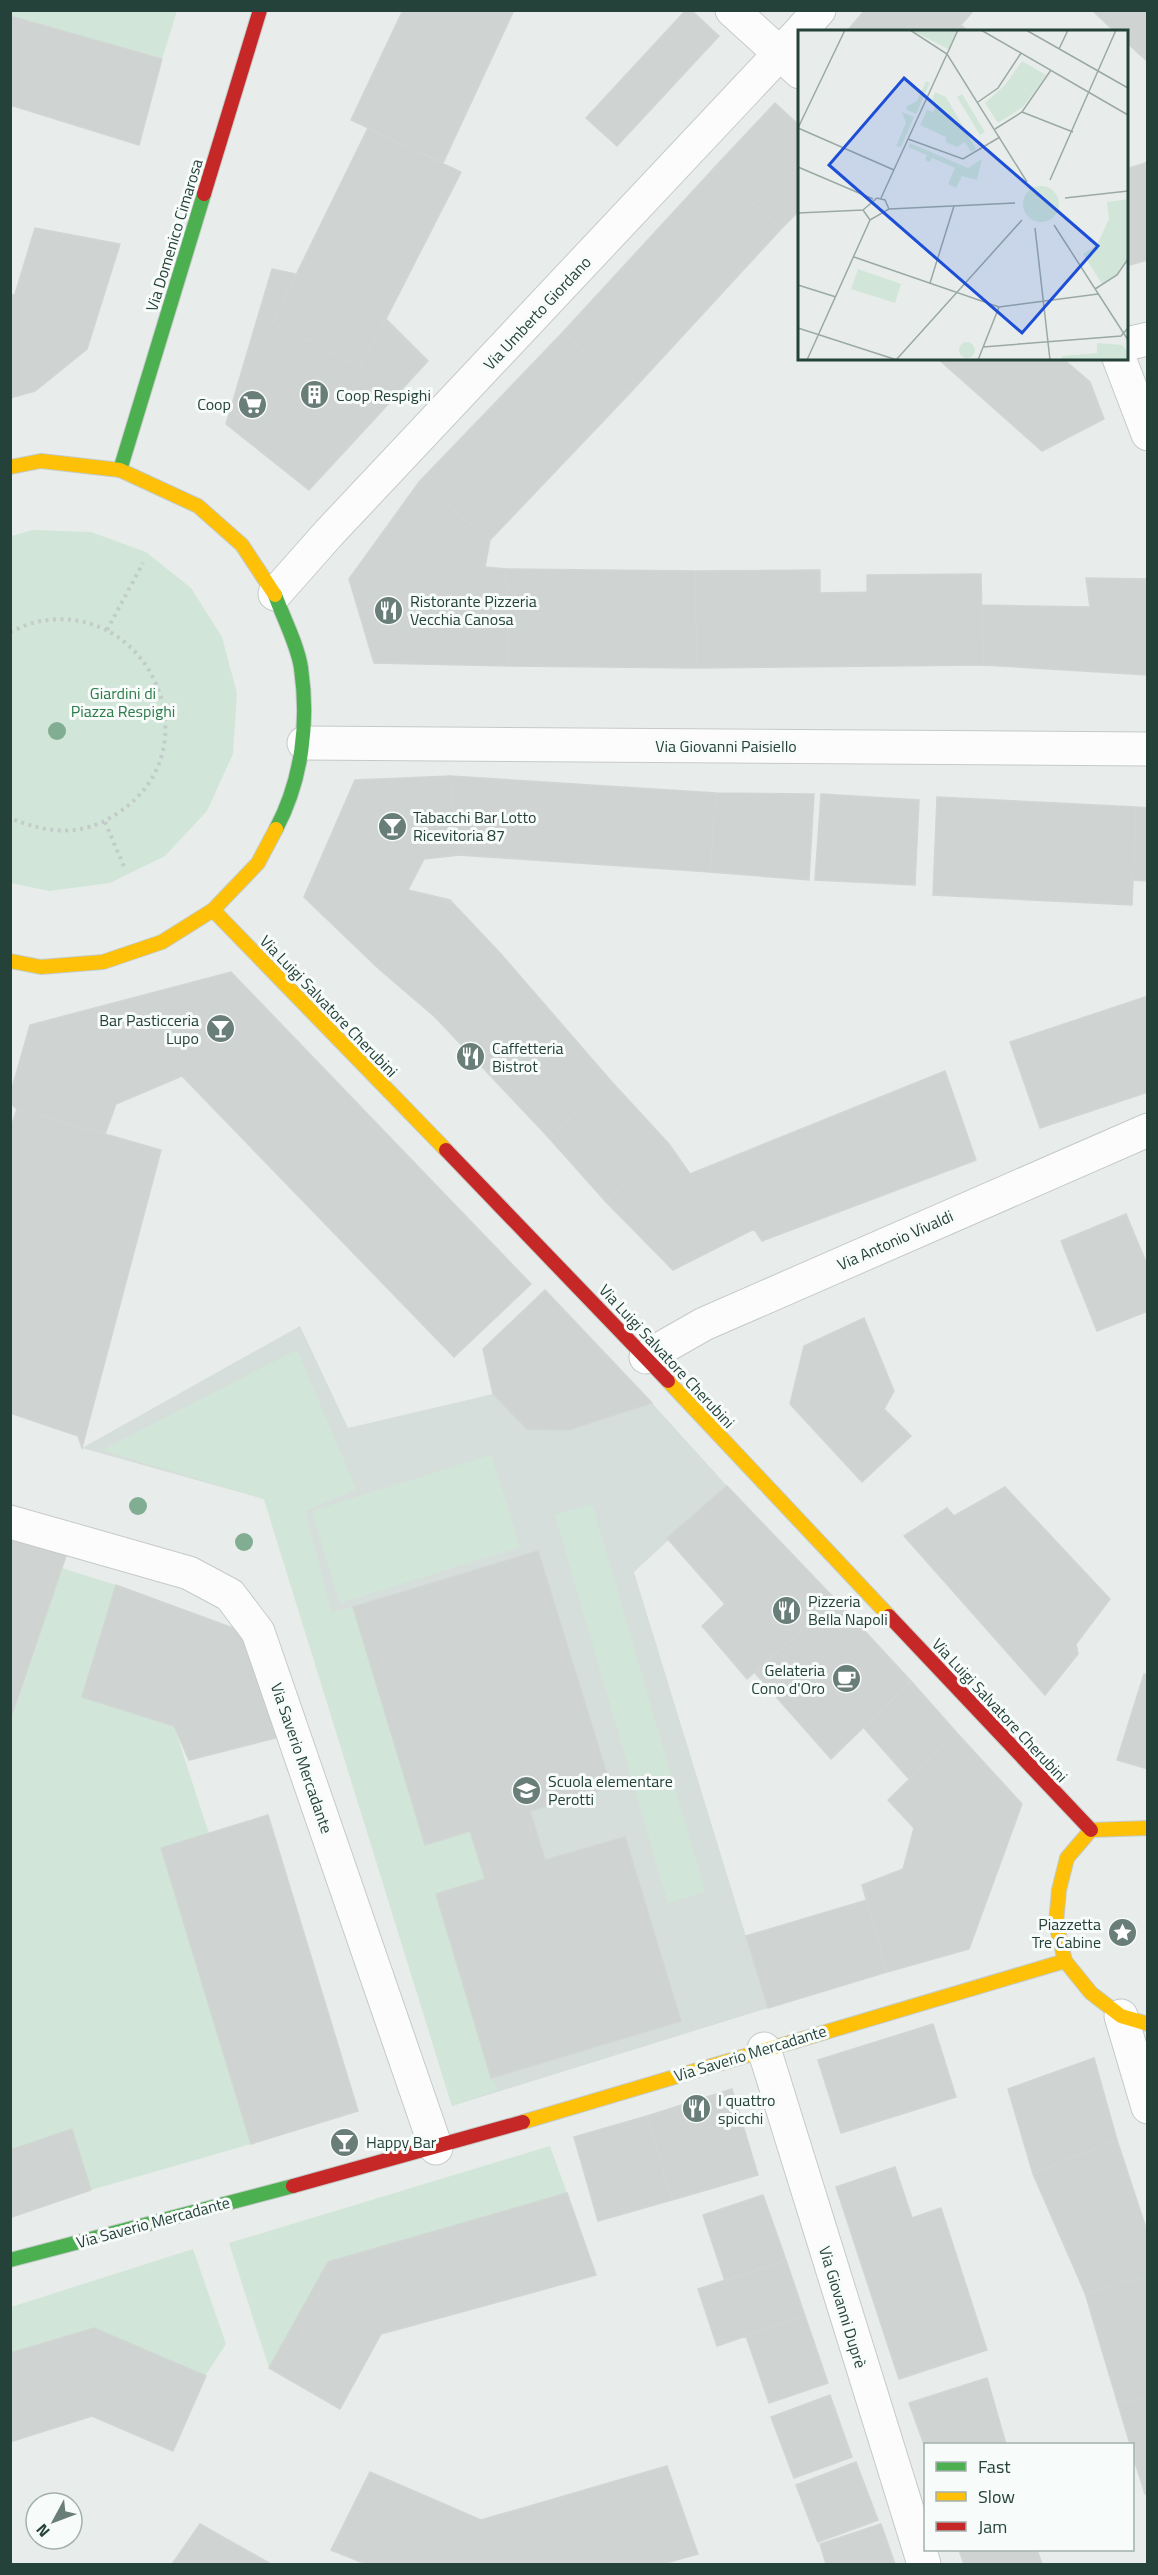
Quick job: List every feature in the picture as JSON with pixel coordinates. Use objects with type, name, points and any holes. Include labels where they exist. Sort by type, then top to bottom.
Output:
[{"type":"street","name":"Via Domenico Cimarosa","points":[[120,470],[260,10]]},
{"type":"street","points":[[732,10],[795,48]]},
{"type":"street","name":"Via Umberto Giordano","points":[[806,30],[819,10]]},
{"type":"street","name":"Via Umberto Giordano","points":[[275,594],[337,525],[795,48]]},
{"type":"street","points":[[1128,344],[1148,339]]},
{"type":"street","points":[[1120,360],[1148,434]]},
{"type":"street","points":[[10,467],[41,461],[120,470],[198,507],[242,545],[275,594],[301,667],[304,743],[288,806],[258,863],[213,910],[162,942],[103,962],[41,966],[10,961]]},
{"type":"street","name":"Via Giovanni Paisiello","points":[[304,743],[1148,749]]},
{"type":"street","name":"Via Luigi Salvatore Cherubini","points":[[213,910],[646,1357],[1091,1830]]},
{"type":"street","name":"Via Antonio Vivaldi","points":[[646,1357],[704,1324],[1148,1130]]},
{"type":"street","name":"Via Saverio Mercadante","points":[[10,1522],[189,1573],[230,1595],[258,1632],[436,2148]]},
{"type":"street","points":[[1148,1828],[1091,1830],[1067,1858],[1059,1890],[1056,1923],[1065,1960],[1091,1994],[1134,2020],[1148,2107]]},
{"type":"street","name":"Via Saverio Mercadante","points":[[10,2260],[436,2148],[1065,1960]]},
{"type":"street","name":"Via Giovanni Duprè","points":[[764,2049],[924,2565]]},
{"type":"path","points":[[107,630],[142,563]]},
{"type":"path","points":[[10,633],[35,622],[72,620],[107,630],[135,650],[142,659],[155,678],[166,710],[165,744],[154,776],[133,803],[105,822],[72,831],[37,829],[10,818]]},
{"type":"path","points":[[105,822],[125,869]]},
{"type":"shaded area","name":"Scuola elementare Perotti","points":[[300,1326],[348,1428],[493,1394],[527,1429],[568,1430],[652,1403],[727,1486],[634,1572],[768,2008],[452,2106],[264,1499],[82,1448]]},
{"type":"green space","points":[[10,11],[177,11],[162,59],[11,16]]},
{"type":"green space","name":"Giardini di Piazza Respighi","points":[[33,530],[91,532],[146,552],[191,588],[222,637],[237,693],[233,754],[207,811],[165,856],[110,883],[49,891],[11,883],[11,536]]},
{"type":"green space","points":[[297,1350],[356,1489],[305,1511],[331,1612],[353,1607],[425,1845],[470,1831],[485,1879],[436,1894],[491,2078],[498,2090],[452,2106],[264,1499],[102,1450]]},
{"type":"green space","points":[[491,1455],[520,1547],[340,1603],[312,1511]]},
{"type":"green space","points":[[592,1504],[705,1892],[668,1903],[555,1515]]},
{"type":"green space","points":[[62,1568],[116,1585],[174,1726],[209,1834],[167,1867],[251,2144],[91,2190],[72,2130],[11,2150],[11,1721]]},
{"type":"green space","points":[[550,2146],[567,2193],[269,2368],[229,2243]]},
{"type":"green space","points":[[193,2249],[226,2344],[205,2376],[94,2328],[11,2353],[11,2307]]},
{"type":"building","points":[[403,10],[514,10],[443,163],[351,120]]},
{"type":"building","points":[[686,10],[691,10],[719,36],[617,146],[586,118]]},
{"type":"building","points":[[865,10],[974,10],[961,25],[967,30],[848,30]]},
{"type":"building","points":[[1092,10],[1148,10],[1148,62],[1128,44],[1128,30],[1113,30]]},
{"type":"building","points":[[10,16],[162,59],[139,145],[10,105]]},
{"type":"building","points":[[775,103],[798,124],[798,214],[781,229],[714,168]]},
{"type":"building","points":[[368,128],[461,172],[359,367],[273,322]]},
{"type":"building","points":[[1148,162],[1148,260],[1128,265],[1128,168]]},
{"type":"building","points":[[714,168],[781,229],[630,393],[563,332]]},
{"type":"building","points":[[35,228],[120,244],[87,349],[35,391],[10,398],[10,297],[15,294]]},
{"type":"building","name":"Coop Respighi","points":[[272,269],[296,274],[273,322],[359,367],[386,319],[428,361],[309,490],[226,424]]},
{"type":"building","points":[[563,332],[630,393],[490,540],[419,482]]},
{"type":"building","points":[[939,360],[1064,360],[1090,382],[1104,419],[1042,451]]},
{"type":"building","points":[[419,482],[490,540],[485,567],[506,569],[509,666],[374,663],[349,579]]},
{"type":"building","points":[[506,569],[695,571],[697,668],[509,666]]},
{"type":"building","points":[[820,570],[820,593],[867,592],[867,575],[981,574],[983,665],[697,668],[695,571]]},
{"type":"building","points":[[1086,578],[1148,579],[1148,675],[983,665],[982,605],[1090,607]]},
{"type":"building","points":[[450,776],[459,855],[424,859],[408,890],[450,900],[379,969],[304,897],[355,780]]},
{"type":"building","points":[[450,776],[716,793],[710,872],[459,855]]},
{"type":"building","points":[[716,793],[814,794],[809,880],[710,872]]},
{"type":"building","points":[[821,794],[919,800],[915,885],[815,880]]},
{"type":"building","points":[[937,797],[1136,807],[1132,905],[933,895]]},
{"type":"building","points":[[1136,807],[1148,808],[1148,881],[1133,880]]},
{"type":"building","points":[[450,900],[500,953],[435,1017],[379,969]]},
{"type":"building","points":[[500,953],[611,1081],[549,1138],[435,1017]]},
{"type":"building","points":[[231,972],[531,1284],[454,1357],[182,1076],[116,1104],[105,1134],[17,1109],[10,1103],[10,1095],[30,1025]]},
{"type":"building","points":[[1148,996],[1148,1092],[1040,1128],[1010,1042]]},
{"type":"building","points":[[945,1071],[976,1160],[762,1241],[754,1229],[673,1270],[606,1202],[669,1144],[690,1174]]},
{"type":"building","points":[[611,1081],[669,1144],[606,1202],[549,1138]]},
{"type":"building","points":[[17,1109],[161,1150],[82,1448],[78,1436],[10,1413],[10,1130]]},
{"type":"building","points":[[1126,1214],[1148,1267],[1148,1311],[1097,1331],[1061,1241]]},
{"type":"building","points":[[545,1290],[652,1403],[568,1430],[527,1429],[493,1394],[483,1349]]},
{"type":"building","points":[[864,1318],[894,1391],[884,1409],[911,1436],[862,1482],[790,1404],[804,1346]]},
{"type":"building","points":[[727,1486],[835,1599],[747,1679],[702,1626],[725,1604],[667,1538]]},
{"type":"building","points":[[1005,1487],[1110,1599],[1076,1644],[1078,1654],[1045,1695],[904,1536],[947,1508],[954,1516]]},
{"type":"building","points":[[10,1535],[67,1553],[10,1721]]},
{"type":"building","points":[[538,1551],[611,1787],[530,1811],[545,1860],[625,1837],[681,2021],[491,2078],[436,1894],[485,1879],[470,1831],[425,1845],[353,1607]]},
{"type":"building","points":[[116,1585],[255,1636],[287,1735],[189,1760],[174,1726],[82,1697]]},
{"type":"building","points":[[835,1599],[911,1681],[831,1759],[755,1673]]},
{"type":"building","points":[[1144,1674],[1148,1675],[1148,1769],[1117,1760]]},
{"type":"building","points":[[911,1681],[957,1733],[909,1779],[864,1728]]},
{"type":"building","points":[[957,1733],[1022,1804],[969,1949],[887,1972],[862,1885],[903,1869],[914,1828],[888,1800]]},
{"type":"building","points":[[268,1815],[358,2111],[251,2144],[161,1848]]},
{"type":"building","points":[[867,1900],[887,1972],[768,2008],[746,1936]]},
{"type":"building","points":[[933,2024],[956,2097],[841,2133],[818,2060]]},
{"type":"building","points":[[1094,2058],[1117,2140],[1033,2174],[1008,2089]]},
{"type":"building","points":[[732,2089],[758,2175],[672,2200],[647,2116]]},
{"type":"building","points":[[647,2116],[672,2200],[598,2221],[574,2137]]},
{"type":"building","points":[[72,2129],[91,2190],[12,2217],[10,2150]]},
{"type":"building","points":[[1117,2140],[1148,2234],[1148,2276],[1085,2293],[1033,2174]]},
{"type":"building","points":[[895,2167],[912,2218],[941,2208],[987,2350],[899,2379],[836,2187]]},
{"type":"building","points":[[567,2193],[596,2275],[381,2334],[340,2409],[269,2368],[328,2262]]},
{"type":"building","points":[[763,2195],[786,2260],[725,2281],[703,2215]]},
{"type":"building","points":[[786,2260],[805,2316],[717,2346],[698,2289]]},
{"type":"building","points":[[1148,2276],[1148,2396],[1118,2404],[1085,2293]]},
{"type":"building","points":[[805,2316],[828,2383],[769,2403],[746,2336]]},
{"type":"building","points":[[94,2328],[206,2376],[173,2451],[92,2416],[10,2442],[10,2353]]},
{"type":"building","points":[[987,2378],[1006,2443],[924,2444],[909,2403]]},
{"type":"building","points":[[830,2395],[852,2457],[794,2478],[771,2417]]},
{"type":"building","points":[[1148,2396],[1148,2493],[1145,2494],[1134,2459],[1134,2443],[1130,2443],[1118,2404]]},
{"type":"building","points":[[856,2462],[878,2520],[818,2542],[796,2485]]},
{"type":"building","points":[[667,2466],[698,2554],[662,2564],[366,2564],[331,2550],[370,2472],[481,2520]]},
{"type":"building","points":[[200,2524],[271,2564],[172,2564]]},
{"type":"building","points":[[881,2524],[895,2564],[826,2564],[820,2544]]},
{"type":"building","points":[[959,2551],[1037,2551],[1042,2564],[964,2564]]},
{"type":"traffic: fast","points":[[120,470],[204,194]]},
{"type":"traffic: fast","points":[[275,595],[299,659],[304,709],[297,771],[292,791],[276,829]]},
{"type":"traffic: fast","points":[[10,2260],[293,2186]]},
{"type":"traffic: slow","points":[[10,467],[41,461],[120,470],[198,506],[242,545],[275,595]]},
{"type":"traffic: slow","points":[[10,961],[41,967],[103,962],[162,942],[213,910],[258,863],[276,829]]},
{"type":"traffic: slow","points":[[213,910],[446,1150]]},
{"type":"traffic: slow","points":[[668,1381],[889,1616]]},
{"type":"traffic: slow","points":[[1148,1828],[1091,1830],[1067,1858],[1059,1890],[1056,1923],[1065,1961],[1091,1993],[1121,2016],[1148,2024]]},
{"type":"traffic: slow","points":[[523,2122],[1065,1961]]},
{"type":"traffic: jam","points":[[204,194],[260,10]]},
{"type":"traffic: jam","points":[[446,1150],[668,1381]]},
{"type":"traffic: jam","points":[[889,1616],[1091,1830]]},
{"type":"traffic: jam","points":[[293,2186],[523,2122]]},
{"type":"place","name":"Coop Respighi","points":[[315,395]]},
{"type":"place","name":"Coop","points":[[252,404]]},
{"type":"place","name":"Ristorante Pizzeria Vecchia Canosa","points":[[389,610]]},
{"type":"place","name":"Tabacchi Bar Lotto Ricevitoria 87","points":[[392,826]]},
{"type":"place","name":"Bar Pasticceria Lupo","points":[[220,1029]]},
{"type":"place","name":"Caffetteria Bistrot","points":[[471,1057]]},
{"type":"place","name":"Pizzeria Bella Napoli","points":[[787,1610]]},
{"type":"place","name":"Gelateria Cono d'Oro","points":[[846,1679]]},
{"type":"place","name":"Scuola elementare Perotti","points":[[527,1790]]},
{"type":"place","name":"Piazzetta Tre Cabine","points":[[1122,1933]]},
{"type":"place","name":"I quattro spicchi","points":[[697,2109]]},
{"type":"place","name":"Happy Bar","points":[[345,2142]]}]
